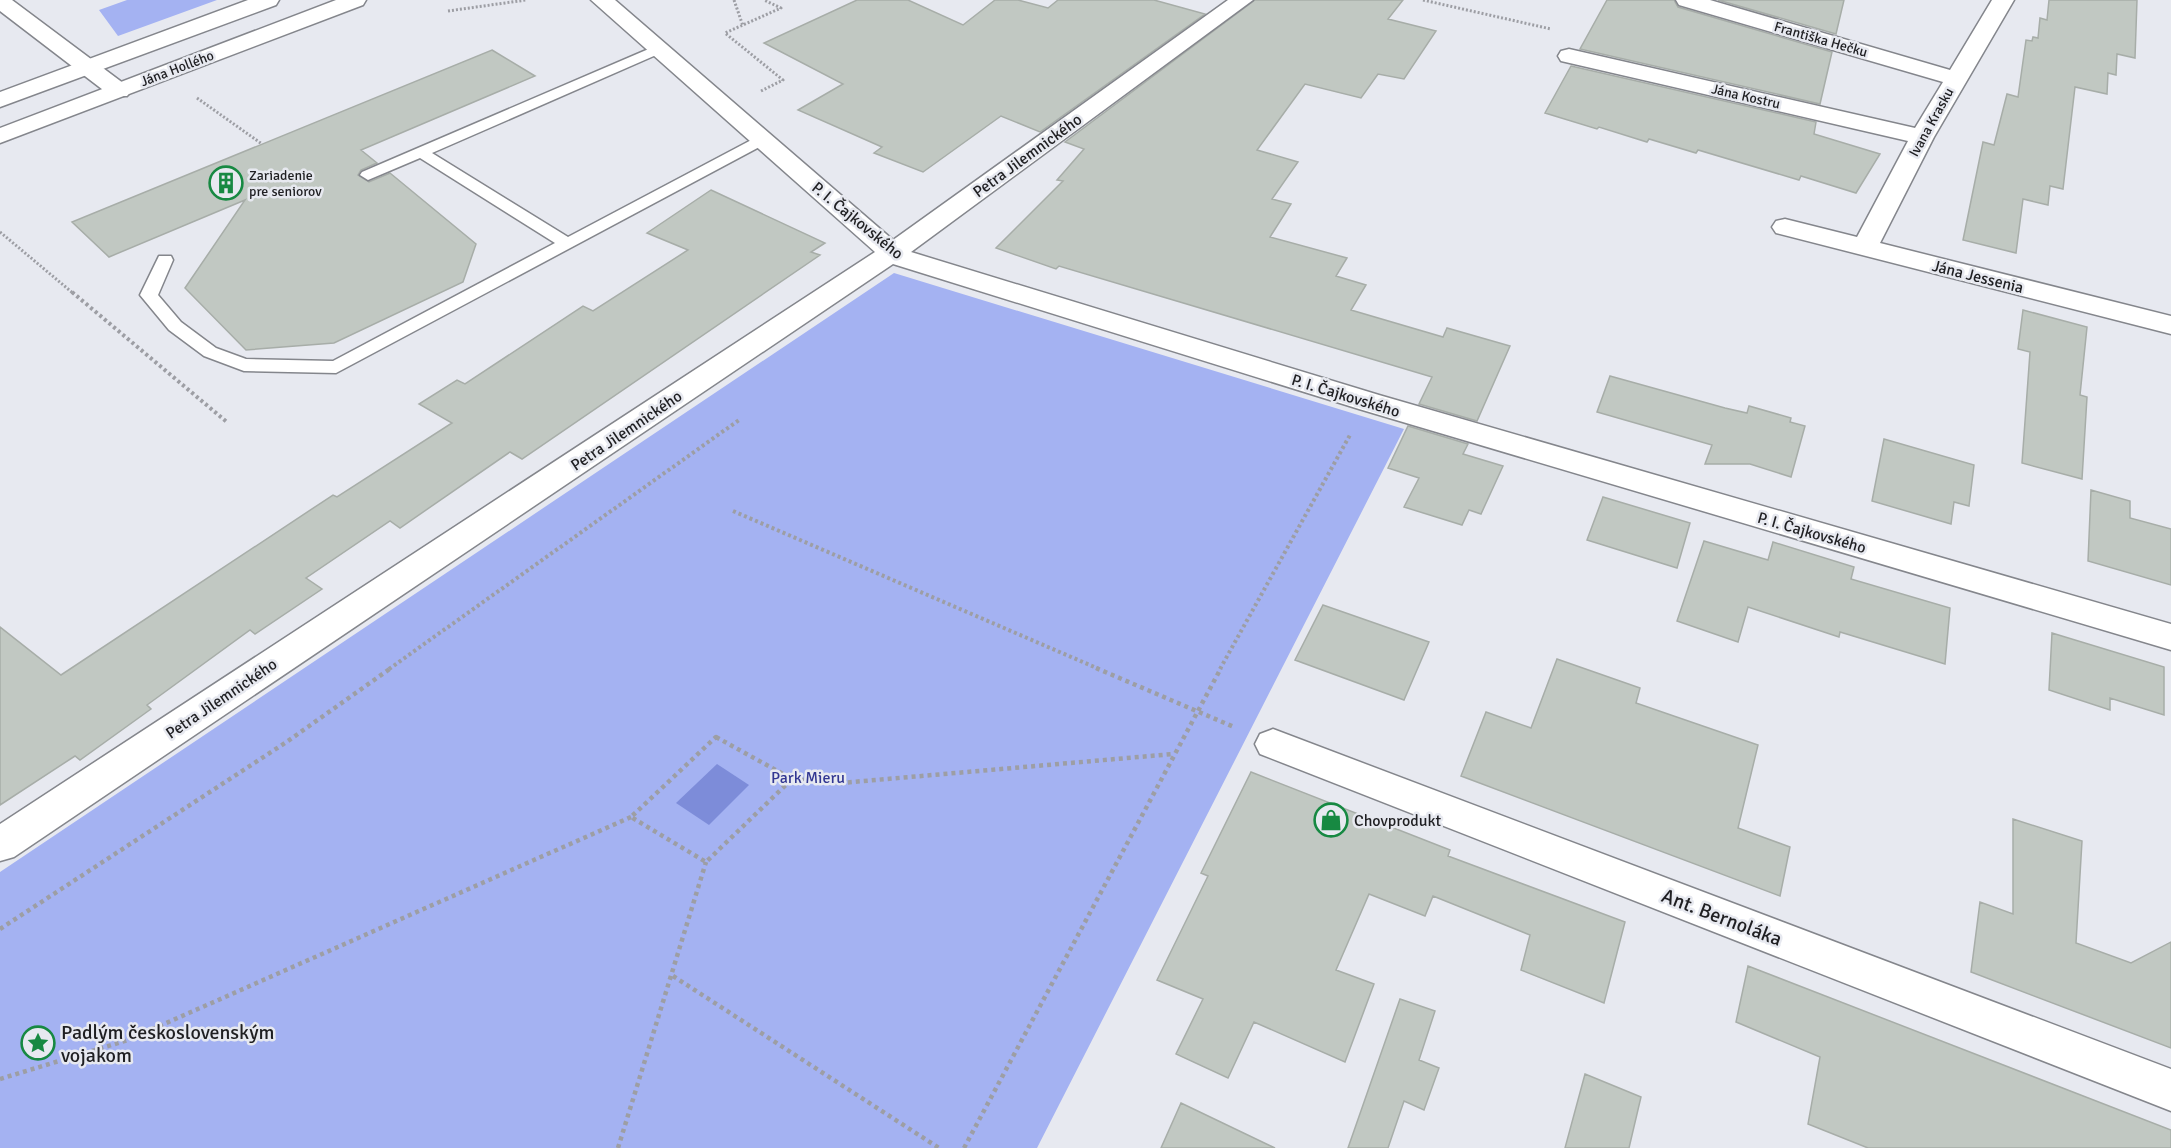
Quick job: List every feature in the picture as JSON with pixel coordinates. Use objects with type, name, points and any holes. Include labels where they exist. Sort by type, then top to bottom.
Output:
[{"type":"street","name":"Jána Hollého","points":[[0,100],[268,0]]},
{"type":"street","name":"Jána Hollého","points":[[0,136],[355,0]]},
{"type":"street","name":"P. I. Čajkovského","points":[[602,0],[892,253],[923,267],[1369,402],[2171,637]]},
{"type":"street","name":"Petra Jilemnického","points":[[0,844],[892,253],[1242,0]]},
{"type":"street","name":"Františka Hečku","points":[[1687,0],[1956,79]]},
{"type":"street","name":"Ivana Krasku","points":[[1865,247],[1922,137],[2003,0]]},
{"type":"street","points":[[0,1],[90,66],[119,91]]},
{"type":"street","name":"Jána Kostru","points":[[1569,56],[1922,137]]},
{"type":"street","name":"Jána Jessenia","points":[[1785,227],[2171,325]]},
{"type":"street","name":"Ant. Bernoláka","points":[[1273,744],[2171,1090]]},
{"type":"lane","points":[[368,176],[658,50]]},
{"type":"lane","points":[[165,260],[149,295],[175,326],[210,352],[244,365],[336,367],[762,140]]},
{"type":"lane","points":[[422,153],[566,243]]},
{"type":"path","points":[[448,11],[526,0]]},
{"type":"path","points":[[734,0],[743,26]]},
{"type":"path","points":[[758,92],[783,80],[725,33],[781,8],[764,0]]},
{"type":"path","points":[[1423,0],[1556,30]]},
{"type":"path","points":[[195,96],[262,144]]},
{"type":"path","points":[[0,232],[228,423]]},
{"type":"path","points":[[964,1148],[1173,754],[1369,402]]},
{"type":"path","points":[[0,929],[288,741],[739,420]]},
{"type":"path","points":[[733,511],[1197,711]]},
{"type":"path","points":[[0,1079],[128,1040],[631,817],[716,736],[792,778],[841,783],[1173,754]]},
{"type":"path","points":[[618,1148],[674,976],[706,862],[792,778]]},
{"type":"path","points":[[631,817],[706,862]]},
{"type":"path","points":[[674,976],[939,1148]]},
{"type":"green space","points":[[127,0],[217,0],[118,36],[99,10]]},
{"type":"green space","name":"Park Mieru","points":[[894,273],[1404,429],[1037,1148],[0,1148],[0,872]]},
{"type":"shaded area","points":[[717,764],[749,785],[709,825],[676,803]]},
{"type":"building","points":[[857,0],[908,0],[963,25],[995,0],[1018,0],[1048,8],[1058,0],[1154,0],[1205,14],[1040,132],[1001,116],[923,172],[874,153],[882,147],[798,110],[843,84],[764,43]]},
{"type":"building","points":[[1255,0],[1403,0],[1388,19],[1436,31],[1404,79],[1378,74],[1361,98],[1305,84],[1257,150],[1298,162],[1272,199],[1291,204],[1270,237],[1347,258],[1336,276],[1366,285],[1351,310],[1443,337],[1447,328],[1510,346],[1477,421],[1419,404],[1432,377],[1059,266],[1056,269],[996,248],[1063,181],[1057,180],[1084,149],[1065,142]]},
{"type":"building","points":[[1607,0],[1674,0],[1678,7],[1832,52],[1820,104],[1580,49]]},
{"type":"building","points":[[1718,0],[1844,0],[1836,34]]},
{"type":"building","points":[[2049,0],[2137,0],[2135,58],[2117,54],[2116,75],[2108,73],[2107,94],[2075,87],[2063,189],[2050,186],[2048,205],[2023,199],[2016,253],[1963,240],[1983,142],[1994,145],[2007,94],[2018,97],[2026,40],[2032,41],[2033,37],[2038,38],[2040,18],[2047,20]]},
{"type":"building","points":[[492,50],[535,76],[361,150],[377,163],[361,170],[358,175],[369,182],[390,173],[476,244],[463,282],[334,343],[246,350],[185,288],[245,200],[109,257],[72,222]]},
{"type":"building","points":[[1571,66],[1816,122],[1814,134],[1880,154],[1856,193],[1801,176],[1799,180],[1698,150],[1696,153],[1649,139],[1647,142],[1545,113]]},
{"type":"building","points":[[711,190],[825,243],[811,252],[820,255],[522,459],[510,452],[400,528],[390,521],[306,578],[322,589],[255,634],[250,630],[147,705],[151,709],[80,760],[75,756],[0,805],[0,627],[61,675],[333,495],[337,497],[452,423],[419,404],[457,380],[465,384],[583,306],[593,311],[688,250],[647,233]]},
{"type":"building","points":[[2023,310],[2087,327],[2080,395],[2087,397],[2082,479],[2022,463],[2030,352],[2018,349]]},
{"type":"building","points":[[1610,376],[1725,408],[1747,413],[1749,406],[1791,418],[1790,422],[1805,426],[1791,477],[1750,464],[1705,464],[1712,445],[1597,412]]},
{"type":"building","points":[[1408,426],[1468,444],[1463,454],[1503,466],[1481,514],[1469,510],[1462,525],[1404,507],[1419,478],[1388,468]]},
{"type":"building","points":[[1884,439],[1974,465],[1969,506],[1954,502],[1951,524],[1872,501]]},
{"type":"building","points":[[2091,490],[2130,501],[2130,518],[2171,529],[2171,585],[2088,561]]},
{"type":"building","points":[[1603,497],[1690,523],[1677,568],[1587,540]]},
{"type":"building","points":[[1704,541],[1768,560],[1773,542],[1854,567],[1851,579],[1950,608],[1945,664],[1840,632],[1839,637],[1748,607],[1738,642],[1677,621]]},
{"type":"building","points":[[1323,605],[1429,642],[1404,700],[1295,660]]},
{"type":"building","points":[[2052,633],[2164,667],[2164,715],[2110,698],[2110,710],[2049,690]]},
{"type":"building","points":[[1557,659],[1640,688],[1636,703],[1758,745],[1738,828],[1790,847],[1780,896],[1461,776],[1486,712],[1531,728]]},
{"type":"building","points":[[1251,772],[1450,850],[1448,856],[1625,922],[1604,1003],[1521,970],[1530,935],[1433,896],[1425,916],[1369,894],[1336,970],[1374,984],[1345,1062],[1254,1022],[1228,1078],[1176,1054],[1203,999],[1157,980],[1208,876],[1201,873]]},
{"type":"building","points":[[2013,819],[2082,841],[2076,943],[2131,963],[2171,942],[2171,1048],[1971,972],[1980,902],[2013,914]]},
{"type":"building","points":[[1748,966],[2171,1130],[2171,1148],[1868,1148],[1808,1124],[1820,1057],[1736,1022]]},
{"type":"building","points":[[1400,999],[1435,1011],[1419,1060],[1439,1068],[1424,1110],[1404,1101],[1388,1148],[1348,1148]]},
{"type":"building","points":[[1585,1074],[1641,1097],[1629,1148],[1565,1148]]},
{"type":"building","points":[[1181,1103],[1275,1148],[1161,1148]]},
{"type":"place","name":"Zariadenie pre seniorov","points":[[226,183]]},
{"type":"place","name":"Chovprodukt","points":[[1331,820]]},
{"type":"place","name":"Padlým československým vojakom","points":[[38,1043]]}]
